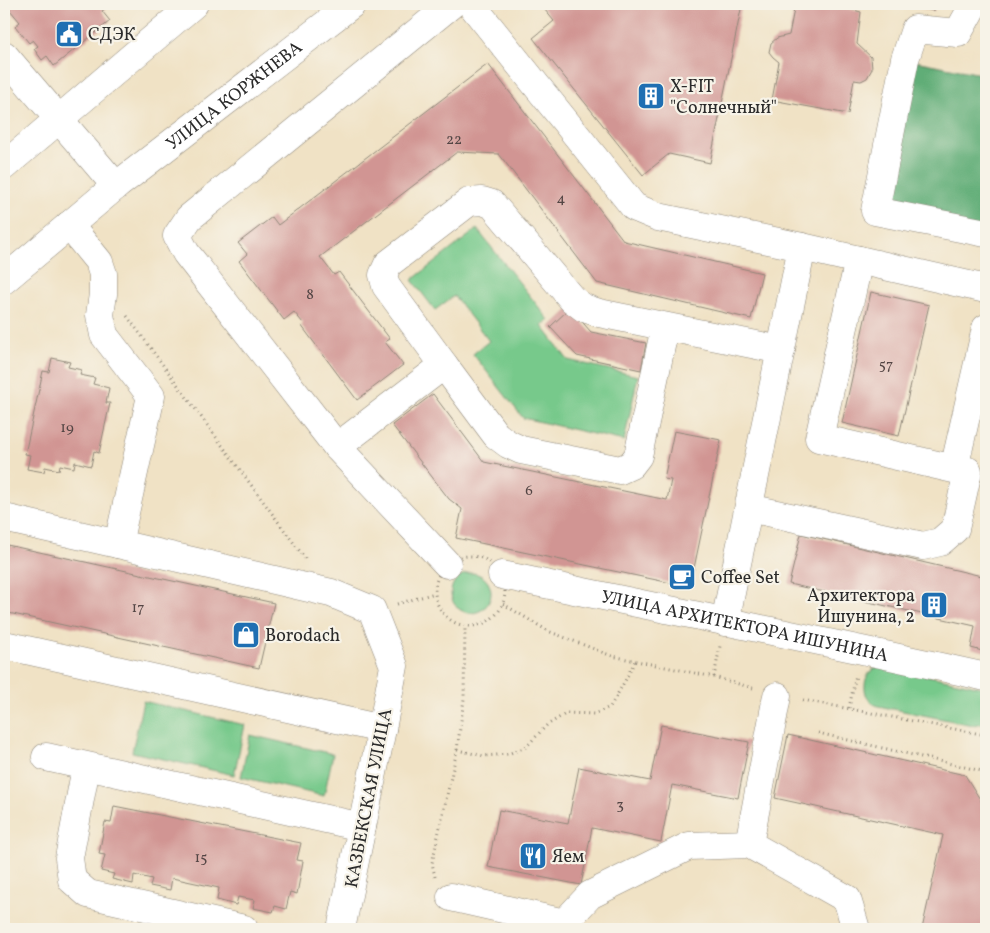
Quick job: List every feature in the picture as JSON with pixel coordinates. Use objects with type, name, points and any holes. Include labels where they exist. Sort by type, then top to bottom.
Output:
[{"type":"street","name":"УЛИЦА КОРЖНЕВА","points":[[4,280],[116,186],[352,4]]},
{"type":"street","points":[[447,564],[337,447],[186,253],[178,236],[189,218],[452,4]]},
{"type":"street","points":[[472,4],[634,207],[658,217],[802,247],[986,289]]},
{"type":"street","points":[[974,4],[958,33],[915,29],[906,59],[875,211],[986,233]]},
{"type":"street","points":[[4,166],[59,120],[176,9]]},
{"type":"street","points":[[4,56],[116,186]]},
{"type":"street","points":[[665,326],[638,456],[631,465],[620,470],[521,450],[508,444],[496,435],[386,286],[383,275],[388,264],[469,202],[482,201],[492,204],[572,299],[584,308],[599,313],[665,326],[781,350]]},
{"type":"street","points":[[69,225],[100,262],[104,274],[100,315],[104,335],[151,396],[118,544]]},
{"type":"street","points":[[725,622],[802,247]]},
{"type":"street","points":[[859,260],[819,438],[969,472]]},
{"type":"street","points":[[748,508],[923,546],[940,542],[955,529],[969,472],[986,328]]},
{"type":"street","points":[[337,447],[444,365]]},
{"type":"street","points":[[4,518],[332,593],[372,610]]},
{"type":"street","name":"УЛИЦА АРХИТЕКТОРА ИШУНИНА","points":[[502,575],[986,676]]},
{"type":"street","name":"КАЗБЕКСКАЯ УЛИЦА","points":[[341,929],[394,666],[372,610]]},
{"type":"street","points":[[4,645],[382,729]]},
{"type":"street","points":[[749,844],[777,696]]},
{"type":"street","points":[[46,757],[362,827]]},
{"type":"street","points":[[86,767],[69,858],[72,880],[88,894],[244,929]]},
{"type":"street","points":[[451,897],[564,926],[590,895],[689,846],[749,844],[847,899],[856,929]]},
{"type":"path","points":[[127,316],[308,562]]},
{"type":"path","points":[[466,556],[487,560],[502,575],[505,590],[503,604],[494,617],[480,625],[465,626],[450,620],[439,608],[435,593],[437,577],[447,564],[466,556]]},
{"type":"path","points":[[372,610],[435,593]]},
{"type":"path","points":[[503,604],[548,631],[612,656],[714,677],[777,696],[986,735]]},
{"type":"path","points":[[714,677],[725,622]]},
{"type":"path","points":[[451,897],[436,882],[432,863],[457,750],[464,699],[465,626]]},
{"type":"path","points":[[849,708],[862,649]]},
{"type":"path","points":[[457,750],[484,756],[508,754],[526,748],[547,725],[567,713],[594,714],[610,706],[635,661]]},
{"type":"path","points":[[818,733],[986,772]]},
{"type":"green space","points":[[905,59],[986,75],[986,233],[875,211]]},
{"type":"green space","points":[[477,229],[549,320],[542,326],[568,360],[638,376],[624,441],[523,418],[473,354],[489,341],[454,296],[435,310],[412,280]]},
{"type":"green space","points":[[475,573],[482,576],[488,582],[491,593],[490,601],[482,610],[475,613],[467,613],[460,610],[452,601],[451,589],[454,582],[463,574]]},
{"type":"green space","points":[[882,666],[981,687],[986,691],[986,721],[973,725],[874,704],[868,699],[866,694],[866,680],[870,672]]},
{"type":"green space","points":[[143,701],[245,725],[234,775],[132,752]]},
{"type":"green space","points":[[250,735],[333,754],[324,796],[241,777]]},
{"type":"building","points":[[5,4],[103,4],[106,8],[102,11],[110,21],[54,66],[47,56],[42,60],[34,49],[38,46],[33,40],[29,43],[15,26],[20,22]]},
{"type":"building","name":"X-FIT \"Солнечный\"","points":[[540,4],[742,4],[710,163],[669,154],[643,175],[533,38],[554,21]]},
{"type":"building","points":[[795,4],[843,4],[846,8],[861,12],[857,44],[871,57],[872,69],[867,78],[861,81],[854,80],[848,114],[772,100],[779,62],[769,52],[771,43],[777,38],[789,35]]},
{"type":"building","points":[[911,4],[935,4],[934,11],[911,6]]},
{"type":"building","points":[[488,64],[624,241],[762,273],[751,319],[597,283],[499,154],[457,152],[320,257],[334,275],[339,272],[390,339],[385,342],[403,365],[357,400],[301,325],[303,323],[294,312],[284,320],[239,261],[247,254],[238,243],[272,217],[278,225]]},
{"type":"building","points":[[871,292],[929,305],[899,436],[842,423]]},
{"type":"building","points":[[570,308],[591,332],[646,343],[641,370],[577,356],[550,327]]},
{"type":"building","points":[[52,358],[70,362],[68,367],[82,370],[80,375],[95,378],[93,384],[109,388],[106,403],[110,403],[99,453],[94,451],[91,466],[75,462],[74,468],[60,465],[59,470],[45,467],[44,472],[27,469],[30,455],[25,454],[43,371],[49,372]]},
{"type":"building","points":[[433,394],[484,462],[667,500],[671,480],[664,479],[674,431],[721,440],[690,587],[456,538],[462,509],[449,499],[392,425]]},
{"type":"building","name":"Архитектора Ишунина, 2","points":[[801,534],[986,577],[986,652],[971,648],[975,626],[789,584]]},
{"type":"building","points":[[7,545],[274,603],[259,668],[4,612],[4,560]]},
{"type":"building","points":[[661,725],[749,742],[738,798],[672,785],[661,842],[592,828],[581,885],[488,867],[499,810],[568,823],[579,767],[650,781]]},
{"type":"building","points":[[788,735],[965,775],[986,809],[986,919],[984,929],[922,929],[943,835],[775,798]]},
{"type":"building","points":[[114,806],[301,843],[297,860],[303,861],[297,894],[290,892],[286,909],[275,906],[273,912],[253,908],[255,900],[238,897],[236,905],[217,900],[219,888],[172,878],[170,890],[150,886],[152,879],[134,875],[133,884],[112,879],[114,874],[101,871],[105,855],[99,854],[105,822],[111,823]]},
{"type":"place","name":"СДЭК","points":[[69,34]]},
{"type":"place","name":"X-FIT \"Солнечный\"","points":[[651,96]]},
{"type":"place","name":"Coffee Set","points":[[682,577]]},
{"type":"place","name":"Архитектора Ишунина, 2","points":[[934,605]]},
{"type":"place","name":"Borodach","points":[[246,635]]},
{"type":"place","name":"Яем","points":[[533,856]]}]
